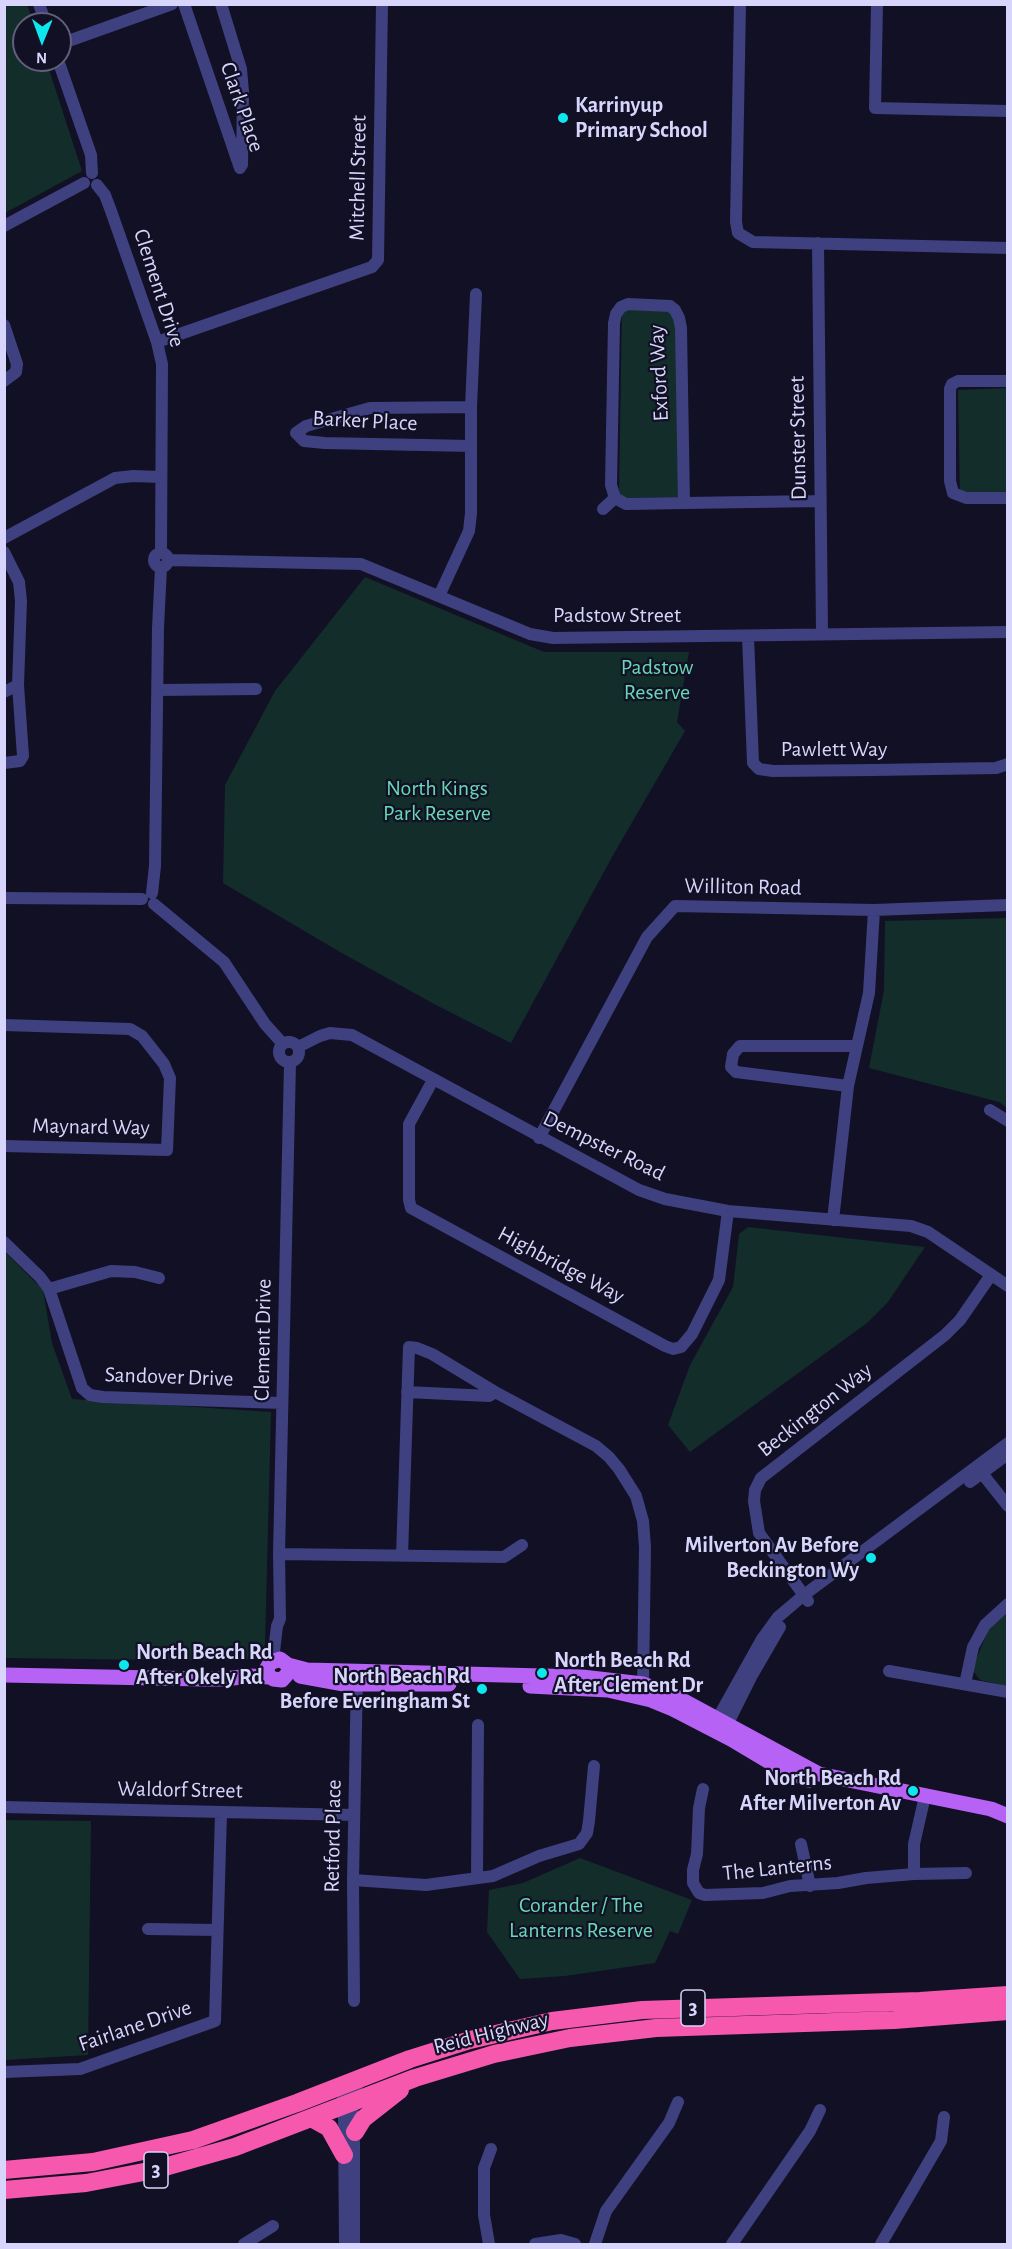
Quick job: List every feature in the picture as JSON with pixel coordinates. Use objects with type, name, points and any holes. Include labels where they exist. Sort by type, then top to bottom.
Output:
[{"type":"highway","name":"Reid Highway","points":[[4,2170],[68,2166],[153,2150],[228,2129],[410,2059],[470,2040],[552,2021],[642,2010],[920,2001],[1008,1995]]},
{"type":"highway","name":"Reid Highway","points":[[4,2190],[86,2183],[154,2170],[235,2147],[311,2118],[349,2113],[415,2078],[518,2048],[570,2038],[677,2026],[927,2018],[1008,2011]]},
{"type":"highway","points":[[349,2113],[363,2119],[415,2078]]},
{"type":"highway","points":[[311,2118],[332,2131],[345,2155]]},
{"type":"main road","points":[[4,1666],[224,1670],[279,1668],[357,1678],[582,1677],[641,1691],[673,1708],[769,1749],[819,1774],[924,1800],[1008,1825]]},
{"type":"main road","points":[[4,1675],[225,1679],[249,1676],[279,1668]]},
{"type":"main road","points":[[924,1800],[992,1809],[1008,1816]]},
{"type":"street","points":[[72,40],[172,4]]},
{"type":"street","name":"Clark Place","points":[[184,4],[240,168],[243,163],[241,69],[220,4]]},
{"type":"street","name":"Mitchell Street","points":[[157,342],[372,267],[378,260],[382,4]]},
{"type":"street","points":[[740,4],[736,222],[738,233],[753,242],[1008,248]]},
{"type":"street","points":[[878,4],[875,108],[1008,111]]},
{"type":"street","name":"Clement Drive","points":[[62,72],[91,154],[91,180],[105,195],[157,342],[162,364],[164,386],[161,477],[163,560],[155,866],[149,899],[224,962],[265,1024],[283,1044],[279,1050],[284,1061],[294,1062],[299,1056],[298,1047]]},
{"type":"street","points":[[4,226],[91,180]]},
{"type":"street","name":"Dunster Street","points":[[818,243],[822,633]]},
{"type":"street","points":[[440,596],[469,531],[476,294]]},
{"type":"street","name":"Exford Way","points":[[615,498],[611,485],[616,314],[621,307],[634,303],[662,304],[675,310],[681,328],[684,503]]},
{"type":"street","points":[[4,325],[17,364],[16,372],[4,381]]},
{"type":"street","points":[[1008,381],[958,381],[952,384],[950,389],[950,481],[953,493],[966,498],[1008,498]]},
{"type":"street","name":"Barker Place","points":[[471,408],[370,408],[306,426],[296,433],[304,441],[325,443],[471,446]]},
{"type":"street","points":[[4,538],[115,478],[161,477]]},
{"type":"street","points":[[603,509],[615,498],[626,504],[820,501]]},
{"type":"street","points":[[4,552],[19,582],[21,601],[18,684],[23,756],[20,761],[4,763]]},
{"type":"street","name":"Padstow Street","points":[[163,560],[361,564],[530,634],[553,638],[1008,632]]},
{"type":"street","name":"Pawlett Way","points":[[748,636],[753,763],[759,769],[773,771],[996,768],[1008,764]]},
{"type":"street","points":[[4,692],[18,684]]},
{"type":"street","points":[[158,690],[256,689]]},
{"type":"street","points":[[4,898],[149,899]]},
{"type":"street","name":"Williton Road","points":[[539,1138],[647,937],[675,906],[874,910],[1008,905]]},
{"type":"street","points":[[832,1220],[848,1086],[869,993],[874,910]]},
{"type":"street","name":"Maynard Way","points":[[4,1025],[130,1029],[142,1036],[164,1064],[170,1078],[167,1150],[4,1146]]},
{"type":"street","name":"Dempster Road","points":[[298,1047],[330,1033],[352,1035],[639,1190],[665,1199],[728,1211],[911,1226],[928,1232],[1008,1286]]},
{"type":"street","points":[[283,1044],[290,1042],[298,1047]]},
{"type":"street","points":[[848,1086],[736,1072],[731,1067],[733,1054],[740,1046],[856,1046]]},
{"type":"street","name":"Clement Drive","points":[[279,1668],[277,1626],[280,1619],[279,1554],[290,1063]]},
{"type":"street","name":"Highbridge Way","points":[[433,1080],[410,1124],[409,1200],[411,1208],[665,1346],[673,1349],[681,1347],[692,1334],[719,1280],[728,1211]]},
{"type":"street","points":[[990,1110],[1008,1121]]},
{"type":"street","name":"Sandover Drive","points":[[4,1242],[40,1277],[48,1289],[82,1388],[90,1395],[282,1403]]},
{"type":"street","points":[[48,1289],[111,1271],[135,1272],[159,1278]]},
{"type":"street","name":"Beckington Way","points":[[806,1598],[759,1533],[753,1501],[761,1478],[945,1335],[960,1320],[991,1275]]},
{"type":"street","points":[[402,1556],[409,1347],[432,1354],[495,1392],[596,1446],[619,1469],[636,1497],[643,1521],[645,1547],[641,1691]]},
{"type":"street","points":[[407,1392],[489,1396],[495,1392]]},
{"type":"street","points":[[980,1470],[1008,1443]]},
{"type":"street","points":[[720,1727],[772,1638],[806,1598],[980,1470],[1008,1454]]},
{"type":"street","points":[[980,1470],[1008,1506]]},
{"type":"street","points":[[279,1554],[504,1557],[522,1545]]},
{"type":"street","points":[[964,1684],[973,1647],[985,1625],[1008,1604]]},
{"type":"street","points":[[889,1671],[1008,1692]]},
{"type":"street","name":"Retford Place","points":[[354,2001],[353,1880],[357,1678]]},
{"type":"street","points":[[477,1878],[478,1725]]},
{"type":"street","points":[[353,1880],[426,1885],[493,1876],[539,1856],[579,1844],[587,1833],[594,1766]]},
{"type":"street","name":"The Lanterns","points":[[703,1789],[699,1808],[698,1854],[693,1870],[693,1883],[699,1893],[720,1896],[763,1893],[790,1886],[810,1886],[914,1874],[966,1872]]},
{"type":"street","points":[[914,1874],[914,1844],[924,1800]]},
{"type":"street","name":"Waldorf Street","points":[[4,1808],[354,1815]]},
{"type":"street","name":"Fairlane Drive","points":[[4,2072],[80,2069],[215,2021],[221,1812]]},
{"type":"street","points":[[801,1844],[810,1886]]},
{"type":"street","points":[[148,1929],[217,1930]]},
{"type":"street","points":[[345,2244],[345,2155],[350,2092],[366,2076]]},
{"type":"street","points":[[297,2103],[339,2099],[349,2113],[354,2244]]},
{"type":"street","points":[[595,2244],[606,2211],[669,2123],[678,2102]]},
{"type":"street","points":[[732,2244],[810,2131],[820,2110]]},
{"type":"street","points":[[881,2244],[941,2141],[944,2117]]},
{"type":"street","points":[[489,2244],[484,2215],[484,2168],[491,2149]]},
{"type":"street","points":[[244,2244],[273,2226]]},
{"type":"street","points":[[535,2244],[561,2240],[575,2244]]},
{"type":"green space","points":[[5,4],[27,5],[30,12],[12,12],[12,72],[50,72],[82,171],[5,213]]},
{"type":"green space","points":[[622,309],[681,310],[682,497],[619,498]]},
{"type":"green space","points":[[1007,388],[1007,492],[960,494],[958,390]]},
{"type":"green space","name":"North Kings Park Reserve","points":[[365,577],[544,652],[689,652],[677,722],[685,731],[612,857],[511,1043],[340,952],[223,883],[225,785],[275,691]]},
{"type":"green space","points":[[1007,918],[1007,1108],[999,1102],[869,1068],[884,990],[885,921]]},
{"type":"green space","points":[[748,1227],[925,1247],[888,1302],[867,1323],[690,1452],[668,1425],[690,1365],[733,1287],[739,1234]]},
{"type":"green space","points":[[4,1251],[43,1290],[52,1343],[72,1399],[271,1412],[265,1644],[262,1651],[254,1658],[240,1661],[5,1658]]},
{"type":"green space","points":[[1007,1612],[1007,1686],[980,1680],[974,1672],[974,1665],[989,1628]]},
{"type":"green space","points":[[4,1820],[91,1821],[88,2055],[5,2060]]},
{"type":"green space","name":"Corander / The Lanterns Reserve","points":[[580,1858],[692,1900],[678,1934],[670,1931],[655,1963],[565,1976],[520,1979],[487,1932],[489,1890],[523,1883]]},
{"type":"place","name":"Karrinyup Primary School","points":[[563,118]]},
{"type":"place","name":"Milverton Av Before Beckington Wy","points":[[871,1558]]},
{"type":"place","name":"North Beach Rd After Okely Rd","points":[[124,1665]]},
{"type":"place","name":"North Beach Rd After Clement Dr","points":[[542,1673]]},
{"type":"place","name":"North Beach Rd Before Everingham St","points":[[482,1689]]},
{"type":"place","name":"North Beach Rd After Milverton Av","points":[[913,1791]]},
{"type":"park label","name":"Padstow Reserve","points":[[657,680]]}]
